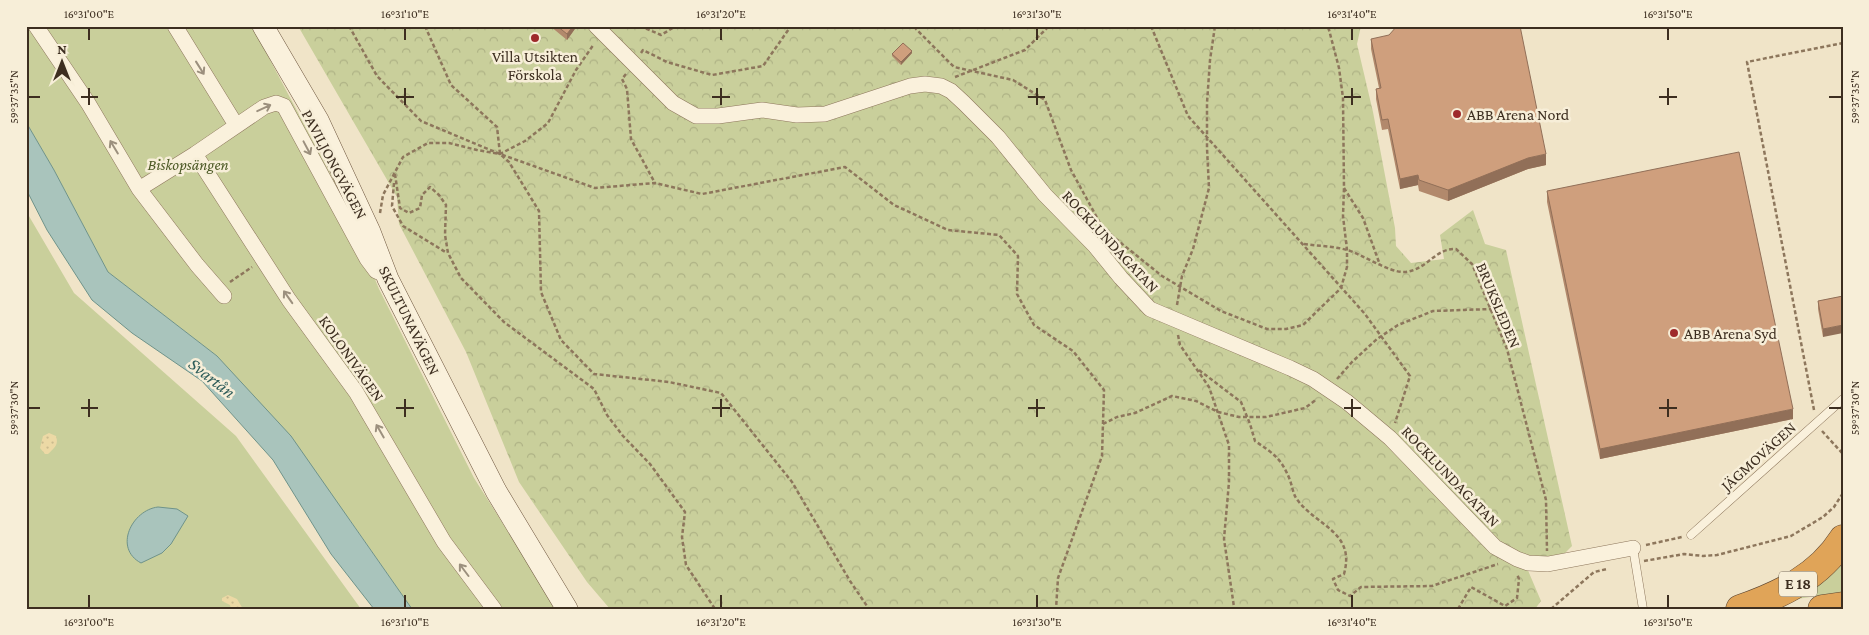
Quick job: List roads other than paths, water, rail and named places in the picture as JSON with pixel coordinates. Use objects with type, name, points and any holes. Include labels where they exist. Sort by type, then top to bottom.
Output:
[{"type":"highway","name":"E 18","points":[[1740,609],[1761,602],[1793,587],[1824,562],[1843,539]]},
{"type":"highway","name":"E 18","points":[[1822,609],[1843,606]]},
{"type":"street","points":[[36,26],[88,104],[139,188],[197,265],[221,293]]},
{"type":"street","points":[[175,26],[236,125]]},
{"type":"street","name":"SKULTUNAVÄGEN","points":[[264,26],[318,120],[370,232],[387,276],[496,492],[567,609]]},
{"type":"street","name":"ROCKLUNDAGATAN","points":[[597,33],[633,63],[673,103],[696,116],[718,116],[762,110],[797,115],[826,114],[910,86],[925,84],[941,86],[964,103],[998,137],[1045,196],[1095,246],[1150,309],[1290,368],[1328,390],[1366,417],[1390,438],[1495,547],[1528,563],[1548,564],[1634,555]]},
{"type":"street","name":"PAVILJONGVÄGEN","points":[[139,188],[195,154],[264,107],[276,103],[284,106],[366,259],[376,271],[387,276]]},
{"type":"street","name":"KOLONIVÄGEN","points":[[195,154],[263,260],[356,392],[444,542],[494,609]]},
{"type":"lane","name":"JÄGMOVÄGEN","points":[[1691,534],[1843,399]]},
{"type":"lane","points":[[1634,555],[1642,609]]},
{"type":"water","name":"Svartån","points":[[26,122],[54,170],[108,272],[217,356],[291,436],[412,609],[374,609],[331,554],[273,460],[202,381],[132,333],[92,300],[47,230],[26,189]]},
{"type":"water","points":[[158,507],[177,509],[188,516],[171,544],[162,553],[141,563],[128,548],[129,530],[140,515]]},
{"type":"place","name":"Villa Utsikten Förskola","points":[[535,38]]},
{"type":"place","name":"ABB Arena Nord","points":[[1457,114]]},
{"type":"place","name":"ABB Arena Syd","points":[[1674,333]]},
{"type":"park label","name":"Biskopsängen","points":[[188,164]]}]
